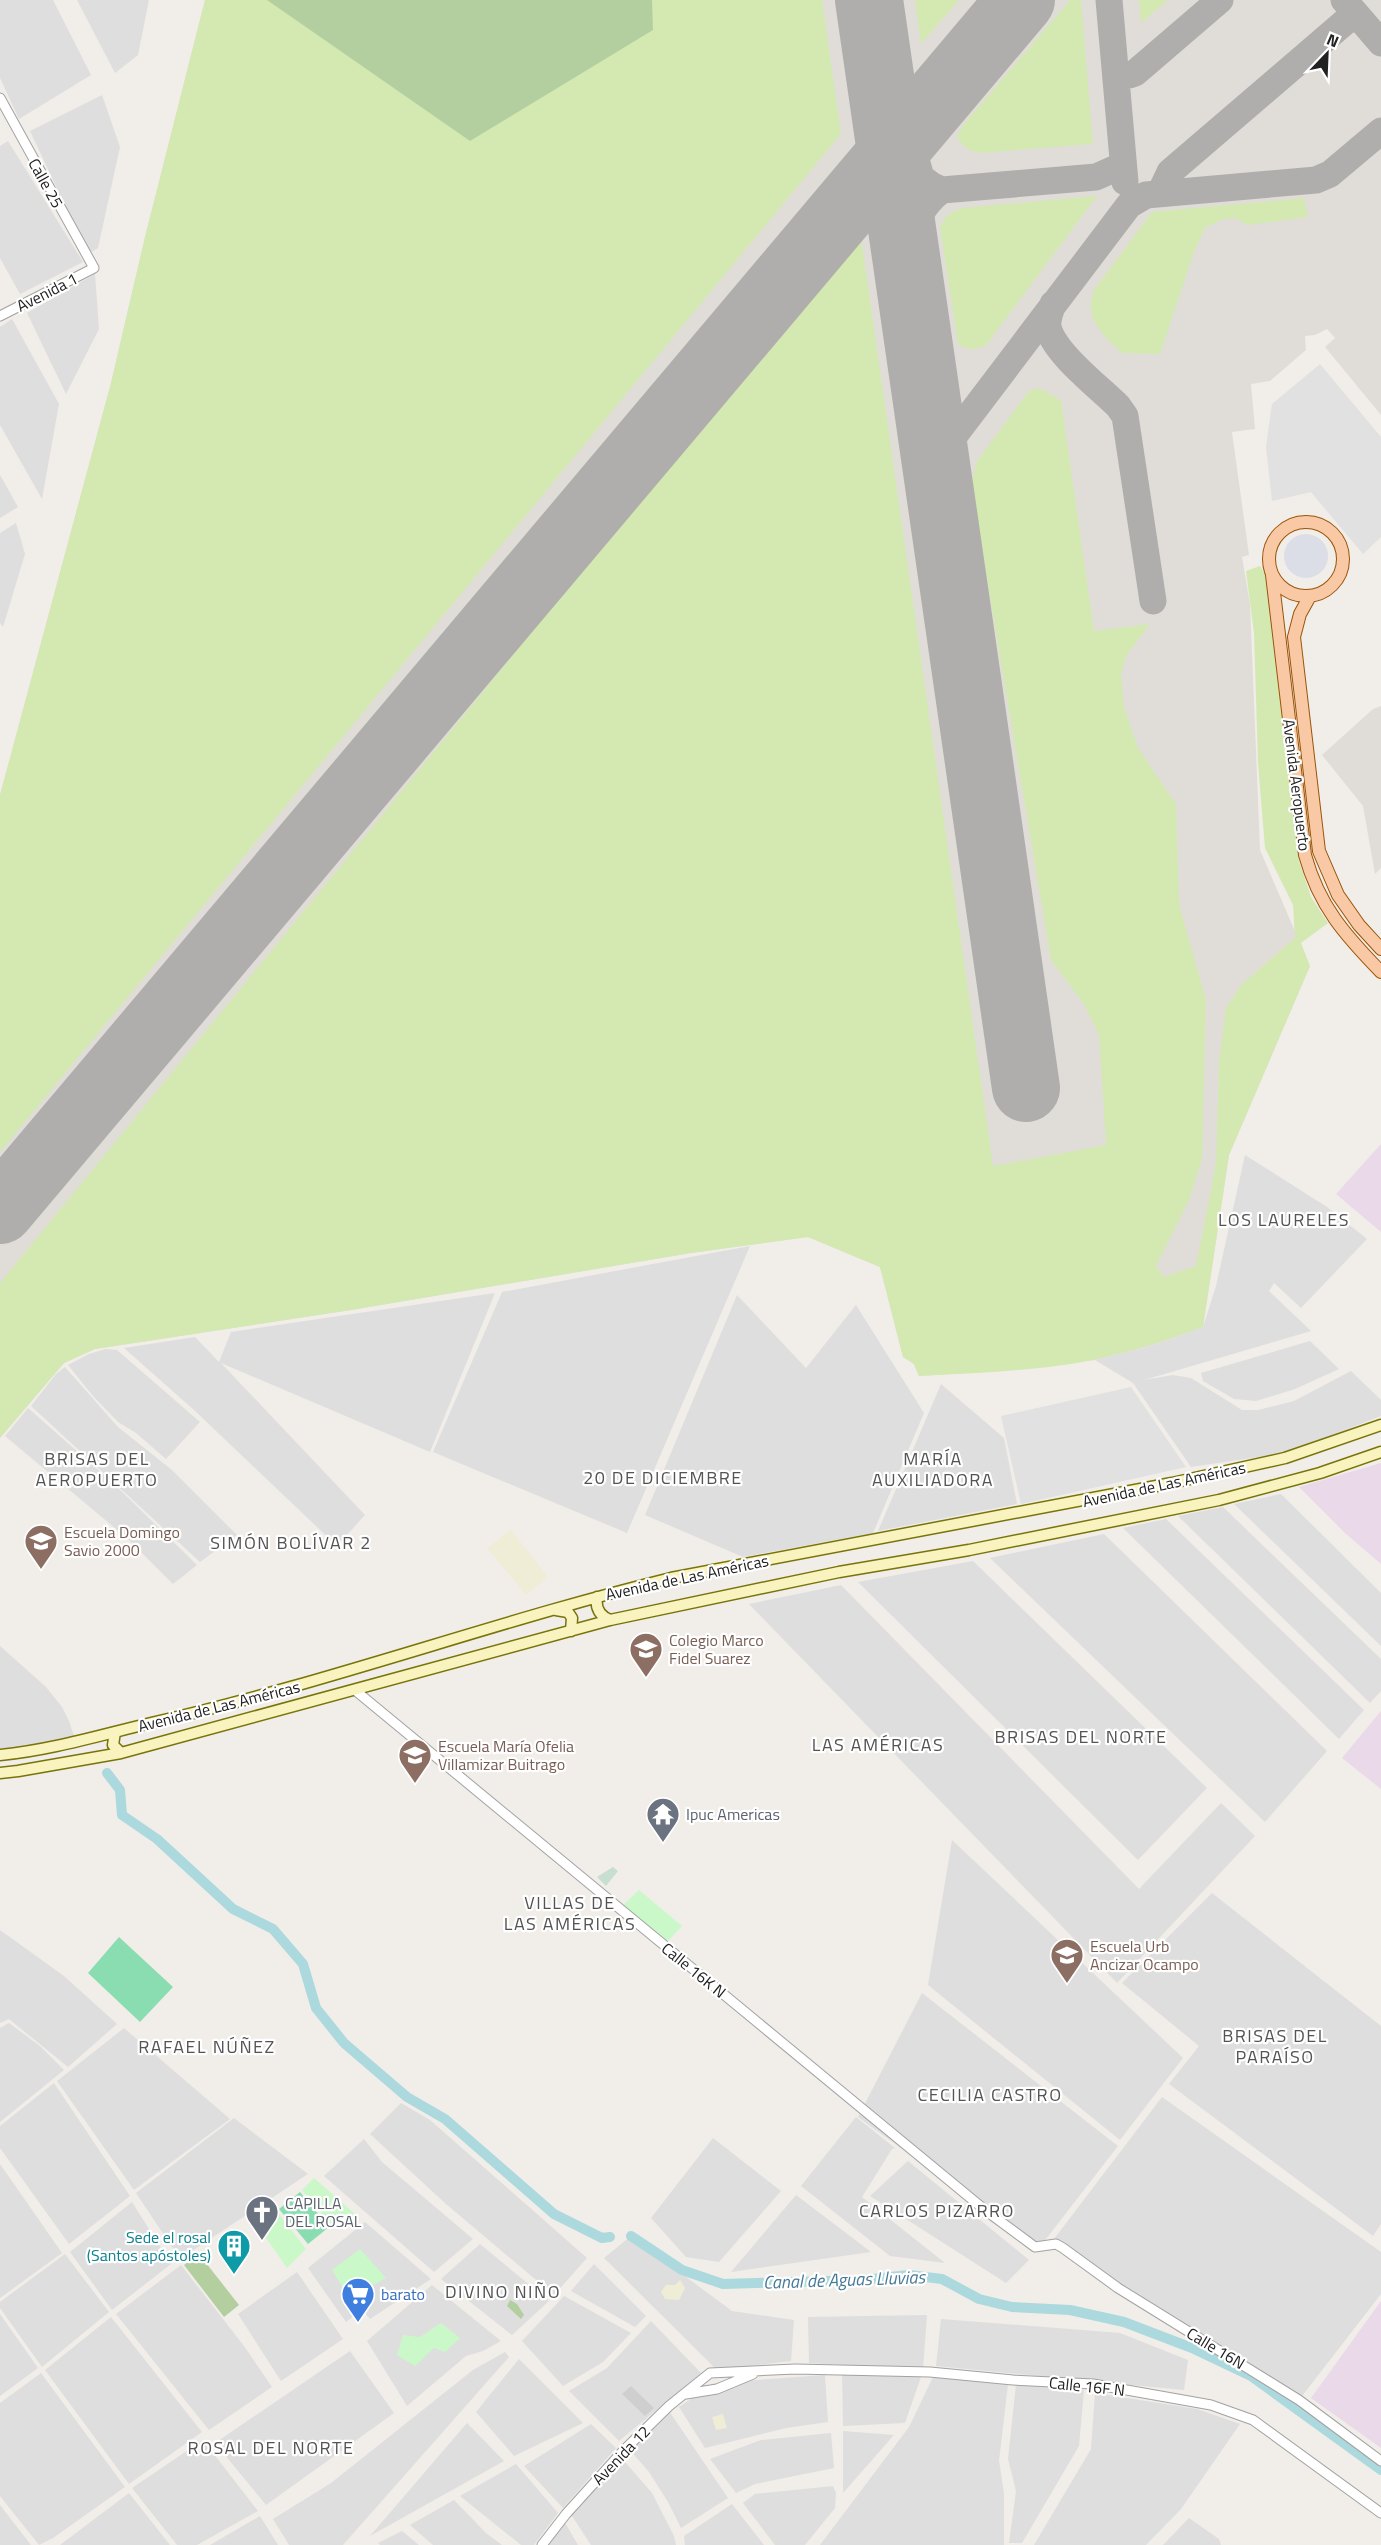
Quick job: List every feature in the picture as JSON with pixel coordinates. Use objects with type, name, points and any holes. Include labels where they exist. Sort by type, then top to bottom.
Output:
[{"type":"main road","points":[[1302,522],[1325,527],[1340,545],[1342,568],[1335,582],[1329,588],[1310,596],[1288,591],[1272,575],[1269,559],[1269,551],[1281,531],[1302,522]]},
{"type":"main road","name":"Avenida Aeropuerto","points":[[1272,575],[1305,855],[1315,888],[1333,919],[1381,972]]},
{"type":"main road","name":"Avenida Aeropuerto","points":[[1310,596],[1300,614],[1294,637],[1318,842],[1324,866],[1338,895],[1359,925],[1381,949]]},
{"type":"main road","name":"Avenida de Las Américas","points":[[0,1755],[89,1740],[351,1671],[597,1597],[766,1559],[918,1533],[1172,1484],[1285,1458],[1381,1425]]},
{"type":"main road","name":"Avenida de Las Américas","points":[[0,1773],[121,1753],[356,1691],[610,1620],[839,1572],[969,1550],[1219,1500],[1320,1473],[1381,1452]]},
{"type":"main road","points":[[597,1597],[596,1603],[600,1614],[610,1620]]},
{"type":"main road","points":[[555,1610],[568,1612],[572,1618],[571,1631]]},
{"type":"main road","points":[[115,1732],[113,1744],[121,1753]]},
{"type":"main road","points":[[89,1740],[98,1747],[97,1758]]},
{"type":"street","name":"Calle 25","points":[[0,98],[94,268]]},
{"type":"street","name":"Avenida 1","points":[[0,316],[94,268]]},
{"type":"street","name":"Calle 16K N","points":[[356,1691],[985,2210],[1035,2247],[1047,2245]]},
{"type":"street","name":"Calle 16N","points":[[1047,2245],[1056,2244],[1063,2248],[1119,2289],[1269,2380],[1381,2461]]},
{"type":"street","name":"Calle 16F N","points":[[708,2375],[795,2369],[930,2372],[1013,2380],[1093,2384],[1210,2405],[1253,2420],[1381,2513]]},
{"type":"street","name":"Calle 16F N","points":[[683,2395],[727,2385],[760,2371]]},
{"type":"street","points":[[726,2372],[729,2377],[727,2385]]},
{"type":"street","points":[[708,2375],[705,2384],[709,2390]]},
{"type":"street","name":"Avenida 12","points":[[542,2545],[566,2514],[623,2451],[708,2375]]},
{"type":"shaded area","points":[[0,0],[53,0],[91,75],[19,119],[0,78]]},
{"type":"shaded area","points":[[77,0],[149,0],[138,55],[115,73]]},
{"type":"shaded area","points":[[205,0],[1381,0],[1381,415],[1325,347],[1335,338],[1327,329],[1315,335],[1305,336],[1306,350],[1270,381],[1251,384],[1255,429],[1232,432],[1249,555],[1242,557],[1250,604],[1260,850],[1310,966],[1229,1155],[1203,1327],[1155,1345],[1095,1360],[1001,1371],[919,1376],[914,1364],[903,1357],[880,1267],[808,1237],[691,1253],[351,1310],[95,1349],[64,1363],[0,1438],[0,795],[111,383]]},
{"type":"shaded area","points":[[102,95],[120,147],[98,248],[88,254],[30,131]]},
{"type":"shaded area","points":[[8,141],[83,262],[20,294],[0,258],[0,146]]},
{"type":"shaded area","points":[[95,274],[99,329],[66,394],[27,313]]},
{"type":"shaded area","points":[[12,319],[59,404],[42,499],[0,425],[0,327]]},
{"type":"shaded area","points":[[1320,364],[1381,437],[1381,537],[1363,554],[1311,492],[1272,501],[1266,447],[1272,404]]},
{"type":"shaded area","points":[[0,475],[18,507],[0,518]]},
{"type":"shaded area","points":[[16,523],[25,554],[3,627],[0,623],[0,533]]},
{"type":"shaded area","points":[[1306,534],[1315,535],[1322,540],[1327,547],[1327,565],[1322,572],[1315,577],[1306,578],[1297,577],[1290,572],[1285,565],[1284,556],[1285,547],[1290,540],[1297,535]]},
{"type":"shaded area","points":[[1381,706],[1381,868],[1375,874],[1363,806],[1322,755],[1373,709]]},
{"type":"shaded area","points":[[1381,1144],[1381,1232],[1336,1194]]},
{"type":"shaded area","points":[[1245,1155],[1327,1207],[1367,1239],[1301,1308],[1274,1283],[1269,1291],[1311,1331],[1144,1380],[1173,1375],[1191,1378],[1242,1410],[1258,1410],[1294,1401],[1351,1371],[1381,1400],[1381,1416],[1286,1453],[1191,1467],[1133,1383],[1095,1360],[1155,1345],[1203,1327],[1216,1286]]},
{"type":"shaded area","points":[[750,1246],[627,1533],[433,1452],[502,1292]]},
{"type":"shaded area","points":[[495,1293],[430,1452],[221,1363],[365,1515],[337,1546],[194,1410],[124,1348],[195,1337],[219,1362],[231,1332]]},
{"type":"shaded area","points":[[737,1295],[806,1368],[856,1305],[924,1413],[873,1533],[743,1557],[645,1515]]},
{"type":"shaded area","points":[[1310,1341],[1339,1369],[1295,1389],[1256,1401],[1234,1399],[1203,1381],[1201,1373]]},
{"type":"shaded area","points":[[106,1349],[117,1350],[200,1422],[166,1459],[136,1433],[118,1422],[68,1365],[89,1354]]},
{"type":"shaded area","points":[[65,1367],[118,1427],[172,1470],[237,1535],[200,1562],[31,1406],[56,1374]]},
{"type":"shaded area","points":[[941,1384],[1004,1438],[1017,1504],[878,1531]]},
{"type":"shaded area","points":[[1131,1387],[1186,1467],[1021,1504],[1001,1416]]},
{"type":"shaded area","points":[[28,1408],[112,1482],[197,1565],[173,1584],[128,1539],[5,1436]]},
{"type":"shaded area","points":[[1381,1463],[1381,1564],[1345,1533],[1299,1487]]},
{"type":"shaded area","points":[[1281,1494],[1381,1593],[1381,1646],[1234,1504]]},
{"type":"shaded area","points":[[1223,1507],[1381,1659],[1381,1691],[1370,1703],[1178,1516]]},
{"type":"shaded area","points":[[1166,1519],[1364,1710],[1339,1739],[1123,1528]]},
{"type":"shaded area","points":[[511,1530],[548,1577],[526,1595],[487,1548]]},
{"type":"shaded area","points":[[1104,1534],[1327,1751],[1265,1822],[990,1558]]},
{"type":"shaded area","points":[[973,1561],[1207,1788],[1138,1860],[858,1582]]},
{"type":"shaded area","points":[[841,1585],[1139,1889],[1221,1803],[1255,1836],[1117,1983],[749,1604]]},
{"type":"shaded area","points":[[0,1646],[46,1687],[62,1707],[76,1742],[45,1750],[0,1748]]},
{"type":"shaded area","points":[[1381,1711],[1381,1789],[1342,1758]]},
{"type":"shaded area","points":[[952,1840],[1183,2058],[1120,2140],[928,1985]]},
{"type":"shaded area","points":[[1212,1893],[1381,2026],[1381,2224],[1373,2236],[1169,2084],[1199,2046],[1122,1983]]},
{"type":"shaded area","points":[[0,1930],[64,1976],[117,2024],[68,2067],[9,2019],[0,2023]]},
{"type":"shaded area","points":[[922,1993],[1118,2146],[1039,2248],[858,2117]]},
{"type":"shaded area","points":[[9,2023],[40,2046],[64,2070],[0,2122],[0,2028]]},
{"type":"shaded area","points":[[124,2028],[230,2119],[134,2190],[57,2081]]},
{"type":"shaded area","points":[[54,2083],[130,2196],[69,2244],[0,2148],[0,2126]]},
{"type":"shaded area","points":[[1162,2097],[1381,2252],[1381,2294],[1299,2400],[1119,2288],[1054,2239]]},
{"type":"shaded area","points":[[401,2103],[430,2120],[587,2258],[554,2295],[446,2204],[370,2134]]},
{"type":"shaded area","points":[[856,2117],[895,2148],[892,2149],[862,2197],[945,2263],[890,2256],[801,2186]]},
{"type":"shaded area","points":[[234,2118],[308,2174],[180,2259],[136,2193]]},
{"type":"shaded area","points":[[713,2138],[781,2191],[719,2262],[686,2257],[651,2218]]},
{"type":"shaded area","points":[[364,2139],[382,2162],[473,2239],[434,2272],[324,2176]]},
{"type":"shaded area","points":[[908,2161],[1029,2260],[1006,2283],[870,2196]]},
{"type":"shaded area","points":[[0,2164],[62,2253],[0,2298]]},
{"type":"shaded area","points":[[796,2195],[871,2252],[731,2272]]},
{"type":"shaded area","points":[[132,2202],[171,2264],[112,2310],[70,2252]]},
{"type":"shaded area","points":[[365,2222],[431,2279],[370,2319],[362,2310],[346,2322],[308,2268]]},
{"type":"shaded area","points":[[631,2236],[732,2311],[794,2320],[791,2361],[717,2370],[604,2258]]},
{"type":"shaded area","points":[[480,2244],[549,2301],[512,2335],[441,2279]]},
{"type":"shaded area","points":[[65,2254],[109,2312],[42,2367],[0,2308],[0,2302]]},
{"type":"shaded area","points":[[594,2264],[646,2316],[635,2327],[571,2291]]},
{"type":"shaded area","points":[[181,2265],[244,2346],[272,2387],[209,2430],[116,2314]]},
{"type":"shaded area","points":[[297,2272],[343,2339],[281,2381],[238,2314]]},
{"type":"shaded area","points":[[680,2280],[685,2288],[679,2300],[665,2299],[661,2292],[666,2285],[675,2285]]},
{"type":"shaded area","points":[[432,2285],[501,2341],[483,2351],[466,2356],[407,2406],[367,2341]]},
{"type":"shaded area","points":[[564,2296],[631,2333],[603,2362],[563,2386],[522,2341]]},
{"type":"shaded area","points":[[1381,2301],[1381,2448],[1311,2398]]},
{"type":"shaded area","points":[[0,2314],[38,2368],[0,2396]]},
{"type":"shaded area","points":[[927,2315],[923,2369],[809,2363],[808,2317]]},
{"type":"shaded area","points":[[111,2317],[202,2432],[129,2484],[45,2370]]},
{"type":"shaded area","points":[[941,2319],[1120,2333],[1188,2360],[1184,2390],[936,2366]]},
{"type":"shaded area","points":[[651,2321],[701,2373],[619,2441],[569,2391],[607,2368]]},
{"type":"shaded area","points":[[350,2351],[394,2413],[266,2505],[215,2443]]},
{"type":"shaded area","points":[[505,2352],[509,2357],[343,2545],[289,2545],[273,2519],[331,2483],[473,2370]]},
{"type":"shaded area","points":[[519,2359],[583,2423],[514,2456],[476,2412]]},
{"type":"shaded area","points":[[842,2372],[922,2374],[905,2423],[843,2426]]},
{"type":"shaded area","points":[[41,2373],[125,2487],[53,2538],[39,2545],[0,2496],[0,2403]]},
{"type":"shaded area","points":[[825,2375],[828,2422],[786,2428],[705,2448],[679,2407],[715,2383]]},
{"type":"shaded area","points":[[933,2377],[1008,2384],[999,2461],[1004,2493],[1004,2545],[820,2545],[909,2427]]},
{"type":"shaded area","points":[[1016,2384],[1084,2390],[1079,2446],[1022,2543],[1009,2543],[1016,2491],[1008,2459]]},
{"type":"shaded area","points":[[631,2386],[654,2408],[645,2416],[622,2394]]},
{"type":"shaded area","points":[[1095,2393],[1197,2409],[1240,2424],[1181,2509],[1146,2545],[1034,2545],[1091,2449]]},
{"type":"shaded area","points":[[669,2411],[728,2498],[681,2528],[649,2472],[628,2448]]},
{"type":"shaded area","points":[[723,2414],[727,2428],[716,2430],[712,2417]]},
{"type":"shaded area","points":[[467,2423],[504,2461],[370,2536]]},
{"type":"shaded area","points":[[591,2424],[616,2448],[563,2508],[524,2466]]},
{"type":"shaded area","points":[[843,2431],[894,2435],[843,2493]]},
{"type":"shaded area","points":[[831,2433],[834,2468],[755,2484],[736,2493],[710,2459],[761,2440]]},
{"type":"shaded area","points":[[203,2440],[258,2511],[197,2545],[177,2545],[132,2488]]},
{"type":"shaded area","points":[[619,2455],[652,2493],[674,2536],[676,2545],[591,2545],[570,2513]]},
{"type":"shaded area","points":[[516,2464],[558,2513],[534,2545],[521,2545],[460,2496]]},
{"type":"shaded area","points":[[833,2486],[836,2493],[835,2508],[805,2545],[775,2545],[743,2503],[755,2494]]},
{"type":"shaded area","points":[[129,2493],[170,2545],[60,2545]]},
{"type":"shaded area","points":[[454,2500],[486,2533],[502,2545],[433,2545],[410,2525]]},
{"type":"shaded area","points":[[732,2504],[764,2545],[685,2545],[684,2536]]},
{"type":"shaded area","points":[[0,2505],[31,2545],[0,2545]]},
{"type":"shaded area","points":[[260,2516],[278,2545],[210,2545]]},
{"type":"shaded area","points":[[1189,2518],[1219,2539],[1221,2545],[1163,2545]]},
{"type":"shaded area","points":[[564,2521],[578,2545],[547,2545]]},
{"type":"shaded area","points":[[402,2531],[419,2545],[380,2545],[378,2543]]},
{"type":"green space","points":[[205,0],[822,0],[841,134],[0,1152],[0,795],[111,383]]},
{"type":"green space","points":[[267,0],[652,0],[653,30],[470,141]]},
{"type":"green space","points":[[915,0],[959,0],[921,44]]},
{"type":"green space","points":[[1070,0],[1081,0],[1093,144],[979,153],[966,147],[957,136],[964,124]]},
{"type":"green space","points":[[1139,0],[1168,0],[1141,23]]},
{"type":"green space","points":[[1097,196],[987,344],[972,349],[965,348],[958,343],[940,227],[947,215],[961,208]]},
{"type":"green space","points":[[1304,198],[1308,217],[1248,225],[1235,218],[1223,219],[1205,228],[1193,255],[1160,354],[1122,353],[1097,326],[1091,310],[1094,290],[1152,212]]},
{"type":"green space","points":[[860,230],[993,1166],[1106,1145],[1099,1034],[1083,1003],[1051,960],[971,484],[977,461],[1029,391],[1039,388],[1061,400],[1094,631],[1150,624],[1126,656],[1121,674],[1124,707],[1138,748],[1176,804],[1179,904],[1206,1000],[1202,1159],[1189,1200],[1156,1266],[1164,1277],[1196,1266],[1216,1164],[1219,1062],[1226,1008],[1241,985],[1295,938],[1293,905],[1265,848],[1258,763],[1254,633],[1246,571],[1260,566],[1272,586],[1277,611],[1299,861],[1311,897],[1328,923],[1301,943],[1310,966],[1229,1155],[1203,1327],[1137,1349],[1076,1363],[1009,1371],[919,1376],[914,1364],[903,1357],[880,1267],[808,1237],[691,1253],[351,1310],[95,1349],[64,1363],[0,1438],[0,1283]]},
{"type":"green space","points":[[613,1867],[618,1871],[606,1886],[597,1877]]},
{"type":"green space","points":[[639,1890],[682,1926],[668,1941],[623,1905]]},
{"type":"green space","points":[[119,1937],[173,1987],[140,2022],[88,1973]]},
{"type":"green space","points":[[314,2178],[355,2214],[334,2228],[302,2190]]},
{"type":"green space","points":[[300,2192],[329,2227],[308,2244],[279,2209]]},
{"type":"green space","points":[[278,2213],[306,2249],[287,2268],[257,2225]]},
{"type":"green space","points":[[360,2249],[386,2278],[349,2298],[332,2270]]},
{"type":"green space","points":[[199,2254],[239,2305],[224,2317],[184,2265]]},
{"type":"green space","points":[[510,2300],[517,2304],[524,2315],[521,2319],[507,2306]]},
{"type":"green space","points":[[441,2323],[460,2338],[445,2352],[434,2348],[415,2366],[397,2355],[403,2335],[420,2337]]},
{"type":"waterway","name":"Canal de Aguas Lluvias","points":[[107,1773],[120,1790],[122,1815],[157,1839],[233,1909],[273,1929],[303,1964],[316,2008],[344,2043],[407,2097],[445,2119],[554,2214],[602,2238],[610,2237]]},
{"type":"waterway","name":"Canal de Aguas Lluvias","points":[[631,2236],[682,2270],[723,2284],[863,2280],[909,2275],[942,2279],[979,2299],[1012,2307],[1070,2310],[1124,2322],[1192,2348],[1251,2376],[1381,2470]]},
{"type":"taxiway","points":[[1109,0],[1125,182]]},
{"type":"taxiway","points":[[1115,65],[1122,74],[1135,73],[1220,0]]},
{"type":"taxiway","points":[[1344,0],[1381,43]]},
{"type":"taxiway","points":[[1160,193],[1170,172],[1346,21],[1353,18],[1361,20]]},
{"type":"taxiway","points":[[885,113],[900,147],[913,168],[921,177],[942,190],[1096,177],[1123,165]]},
{"type":"taxiway","points":[[919,170],[915,144],[916,132],[921,119]]},
{"type":"taxiway","points":[[937,471],[954,436],[1129,205],[1146,195],[1316,180],[1330,174],[1381,131]]},
{"type":"taxiway","points":[[834,222],[863,199],[942,190]]},
{"type":"taxiway","points":[[905,251],[923,210],[928,202],[942,190]]},
{"type":"taxiway","points":[[1053,304],[1048,327],[1059,348],[1118,406],[1125,416],[1153,601]]},
{"type":"taxiway","points":[[931,420],[941,432],[954,430],[963,424]]},
{"type":"runway","points":[[869,0],[1026,1088]]},
{"type":"runway","points":[[0,1210],[1021,0]]},
{"type":"place","name":"Escuela Domingo Savio 2000","points":[[41,1570]]},
{"type":"place","name":"Colegio Marco Fidel Suarez","points":[[646,1678]]},
{"type":"place","name":"Escuela María Ofelia Villamizar Buitrago","points":[[415,1784]]},
{"type":"place","name":"Ipuc Americas","points":[[663,1843]]},
{"type":"place","name":"Escuela Urb Ancizar Ocampo","points":[[1067,1984]]},
{"type":"place","name":"CAPILLA DEL ROSAL","points":[[262,2241]]},
{"type":"place","name":"Sede el rosal (Santos apóstoles)","points":[[234,2275]]},
{"type":"place","name":"barato","points":[[358,2323]]},
{"type":"district","name":"LOS LAURELES","points":[[1284,1220]]},
{"type":"district","name":"BRISAS DEL AEROPUERTO","points":[[97,1469]]},
{"type":"district","name":"MARÍA AUXILIADORA","points":[[933,1469]]},
{"type":"district","name":"20 DE DICIEMBRE","points":[[663,1478]]},
{"type":"district","name":"SIMÓN BOLÍVAR 2","points":[[291,1543]]},
{"type":"district","name":"BRISAS DEL NORTE","points":[[1081,1737]]},
{"type":"district","name":"LAS AMÉRICAS","points":[[878,1745]]},
{"type":"district","name":"VILLAS DE LAS AMÉRICAS","points":[[570,1913]]},
{"type":"district","name":"BRISAS DEL PARAÍSO","points":[[1275,2046]]},
{"type":"district","name":"RAFAEL NÚÑEZ","points":[[207,2047]]},
{"type":"district","name":"CECILIA CASTRO","points":[[990,2095]]},
{"type":"district","name":"CARLOS PIZARRO","points":[[937,2211]]},
{"type":"district","name":"DIVINO NIÑO","points":[[503,2292]]},
{"type":"district","name":"ROSAL DEL NORTE","points":[[271,2448]]}]
